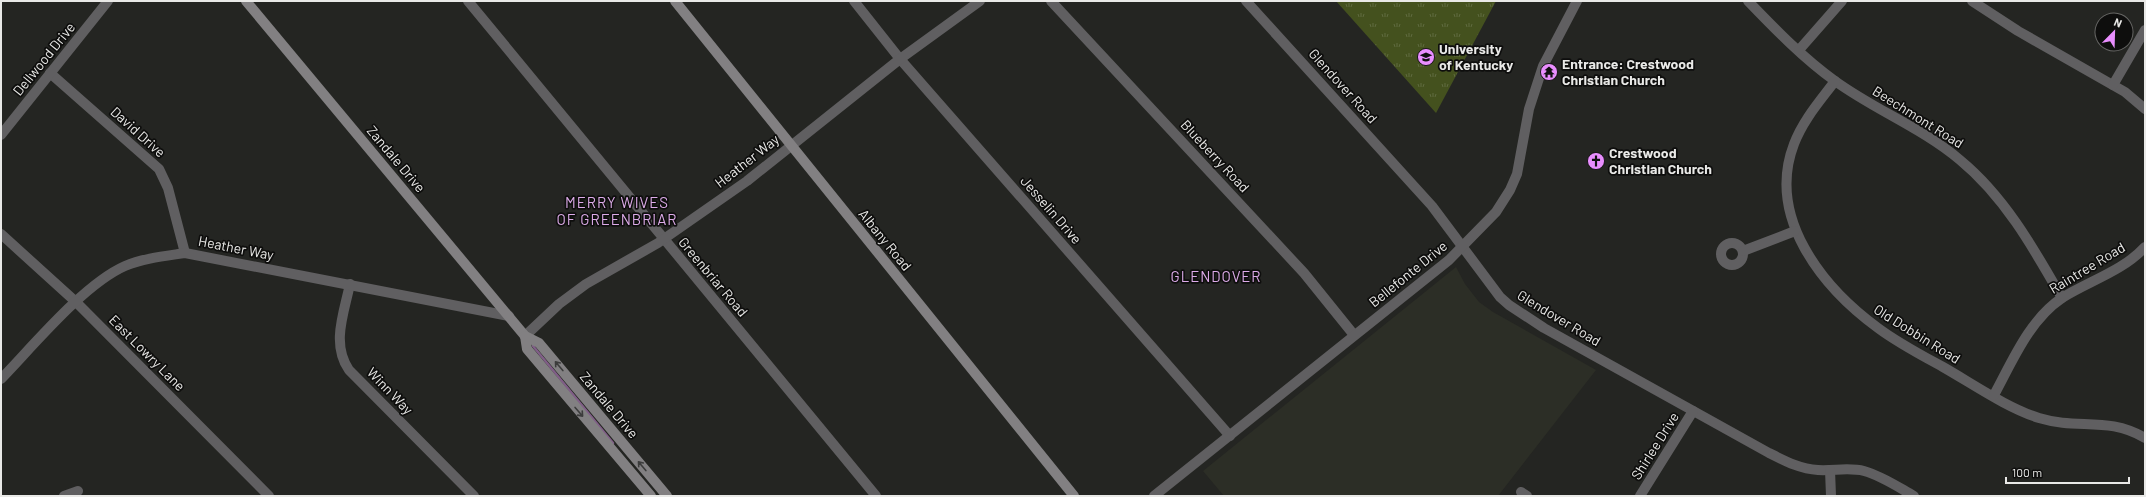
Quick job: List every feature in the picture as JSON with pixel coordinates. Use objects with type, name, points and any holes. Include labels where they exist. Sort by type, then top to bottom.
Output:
[{"type":"street","name":"Dellwood Drive","points":[[1,135],[108,1]]},
{"type":"street","name":"Greenbriar Road","points":[[468,1],[876,496]]},
{"type":"street","name":"Albany Road","points":[[675,1],[1074,496]]},
{"type":"street","name":"Jesselin Drive","points":[[854,1],[900,58],[1230,436]]},
{"type":"street","name":"Heather Way","points":[[525,336],[560,304],[586,284],[663,238],[747,181],[900,58],[980,1]]},
{"type":"street","name":"Blueberry Road","points":[[1051,1],[1304,273],[1354,335]]},
{"type":"street","name":"Glendover Road","points":[[1246,1],[1432,206],[1485,279],[1509,305],[1544,328],[1693,411],[1796,466],[1814,470],[1847,469],[1872,474],[1914,496]]},
{"type":"street","name":"Bellefonte Drive","points":[[1154,496],[1463,247],[1496,212],[1510,190],[1522,158],[1529,109],[1543,66],[1577,1]]},
{"type":"street","name":"Beechmont Road","points":[[1748,1],[1799,50],[1835,81],[1947,149],[1984,182],[2019,228],[2062,298]]},
{"type":"street","points":[[1799,50],[1842,1]]},
{"type":"street","points":[[1972,1],[2018,31],[2134,98],[2145,109]]},
{"type":"street","name":"Zandale Drive","points":[[249,2],[525,336],[539,343],[667,496]]},
{"type":"street","points":[[2113,85],[2145,30]]},
{"type":"street","name":"David Drive","points":[[50,73],[159,169],[168,188],[185,253]]},
{"type":"street","name":"Old Dobbin Road","points":[[1835,81],[1804,124],[1790,156],[1786,186],[1787,204],[1795,231],[1818,268],[1837,291],[1866,319],[1904,345],[2026,413],[2039,418],[2066,423],[2118,426],[2145,438]]},
{"type":"street","points":[[1743,251],[1795,231]]},
{"type":"street","name":"East Lowry Lane","points":[[1,234],[76,302],[269,496]]},
{"type":"street","name":"Raintree Road","points":[[1994,395],[2028,333],[2047,311],[2062,298],[2133,259],[2145,247]]},
{"type":"street","name":"Heather Way","points":[[1,379],[76,302],[100,282],[125,266],[153,258],[185,253],[509,316]]},
{"type":"street","name":"Winn Way","points":[[350,284],[339,345],[343,361],[349,370],[474,496]]},
{"type":"street","name":"Zandale Drive","points":[[525,336],[527,349],[651,496]]},
{"type":"street","name":"Shirlee Drive","points":[[1640,496],[1693,411]]},
{"type":"street","points":[[1830,470],[1831,496]]},
{"type":"street","points":[[64,496],[78,491]]},
{"type":"shaded area","points":[[1456,267],[1465,284],[1479,302],[1493,312],[1596,370],[1498,496],[1224,496],[1203,471]]},
{"type":"green space","name":"University of Kentucky","points":[[1336,1],[1496,1],[1436,113]]},
{"type":"waterway","points":[[533,346],[613,443]]},
{"type":"place","name":"University of Kentucky","points":[[1426,57]]},
{"type":"place","name":"Entrance: Crestwood Christian Church","points":[[1549,72]]},
{"type":"place","name":"Crestwood Christian Church","points":[[1596,161]]},
{"type":"district","name":"MERRY WIVES OF GREENBRIAR","points":[[617,212]]},
{"type":"district","name":"GLENDOVER","points":[[1216,277]]}]
